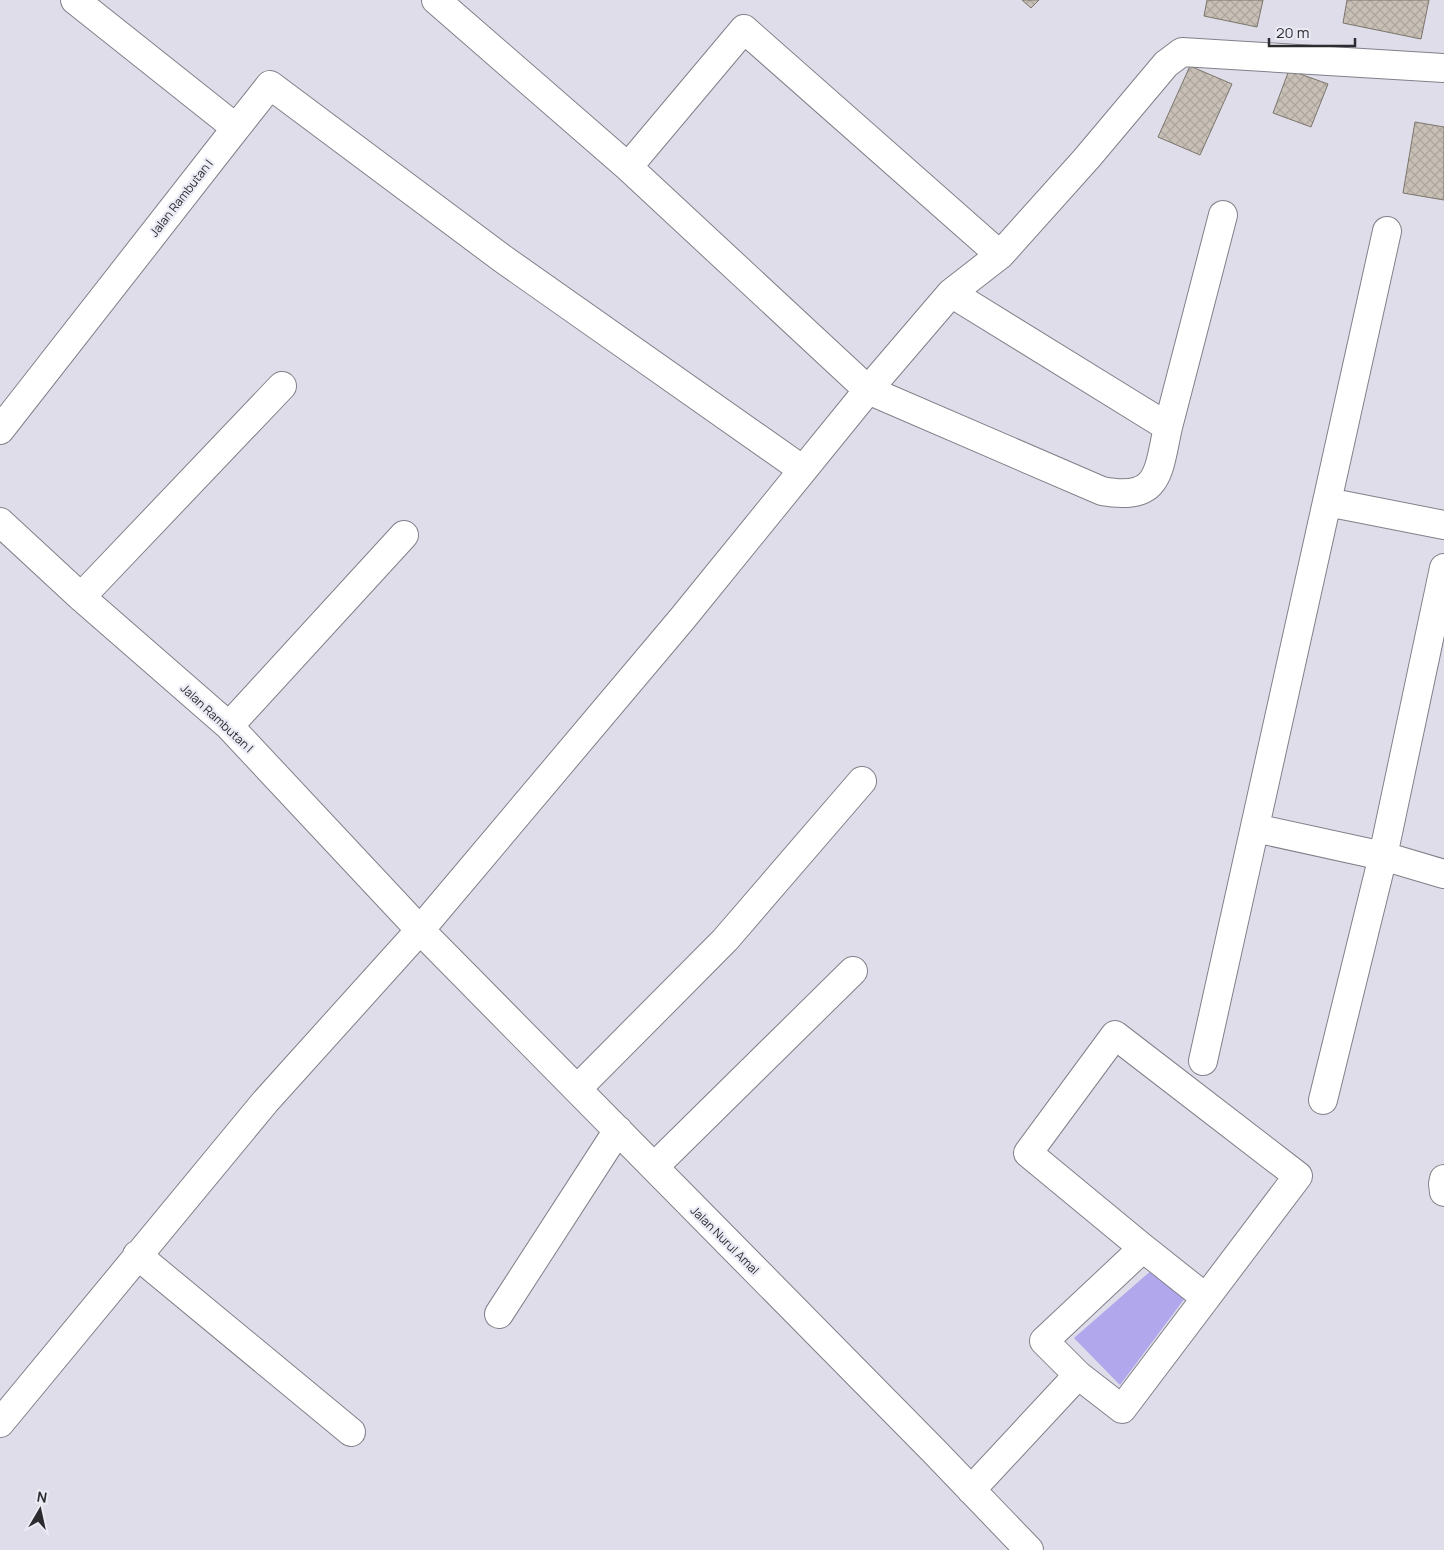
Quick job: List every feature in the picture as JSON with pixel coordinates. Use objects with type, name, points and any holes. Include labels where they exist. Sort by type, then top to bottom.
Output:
[{"type":"street","points":[[75,0],[236,128]]},
{"type":"street","points":[[436,0],[628,167],[868,390],[1102,491],[1118,494],[1141,491],[1155,479],[1223,215]]},
{"type":"street","points":[[628,167],[744,29],[1000,255]]},
{"type":"street","points":[[0,1422],[265,1102],[420,930],[682,619],[868,390],[951,293],[1000,255],[1087,158],[1166,64],[1182,52],[1444,68]]},
{"type":"street","name":"Jalan Rambutan I","points":[[0,430],[270,86],[503,259],[803,470]]},
{"type":"street","points":[[1204,1061],[1387,231]]},
{"type":"street","points":[[951,293],[1168,427]]},
{"type":"street","points":[[81,597],[282,386]]},
{"type":"street","points":[[1326,502],[1444,525]]},
{"type":"street","name":"Jalan Rambutan I","points":[[0,522],[81,597],[229,726],[420,930]]},
{"type":"street","points":[[229,726],[404,535]]},
{"type":"street","points":[[1323,1100],[1383,856],[1444,568]]},
{"type":"street","points":[[577,1088],[725,940],[862,781]]},
{"type":"street","points":[[1254,828],[1383,856],[1444,874]]},
{"type":"street","name":"Jalan Nurul Amal","points":[[420,930],[1029,1550]]},
{"type":"street","points":[[654,1167],[853,971]]},
{"type":"street","points":[[1143,1248],[1044,1341],[1078,1375],[1122,1409],[1206,1298],[1298,1176],[1115,1035],[1028,1153],[1206,1298]]},
{"type":"street","points":[[499,1314],[618,1130]]},
{"type":"street","points":[[1444,1179],[1444,1192]]},
{"type":"street","points":[[137,1256],[351,1432]]},
{"type":"street","points":[[971,1490],[1078,1375]]},
{"type":"shaded area","points":[[1153,1269],[1185,1298],[1120,1385],[1074,1338]]},
{"type":"building","points":[[1022,0],[1039,0],[1031,8]]},
{"type":"building","points":[[1207,0],[1263,0],[1257,27],[1204,16]]},
{"type":"building","points":[[1347,0],[1429,0],[1421,39],[1343,23]]},
{"type":"building","points":[[1190,66],[1232,84],[1200,155],[1158,137]]},
{"type":"building","points":[[1289,70],[1328,84],[1311,127],[1273,113]]},
{"type":"building","points":[[1415,122],[1444,127],[1444,200],[1403,193]]}]
